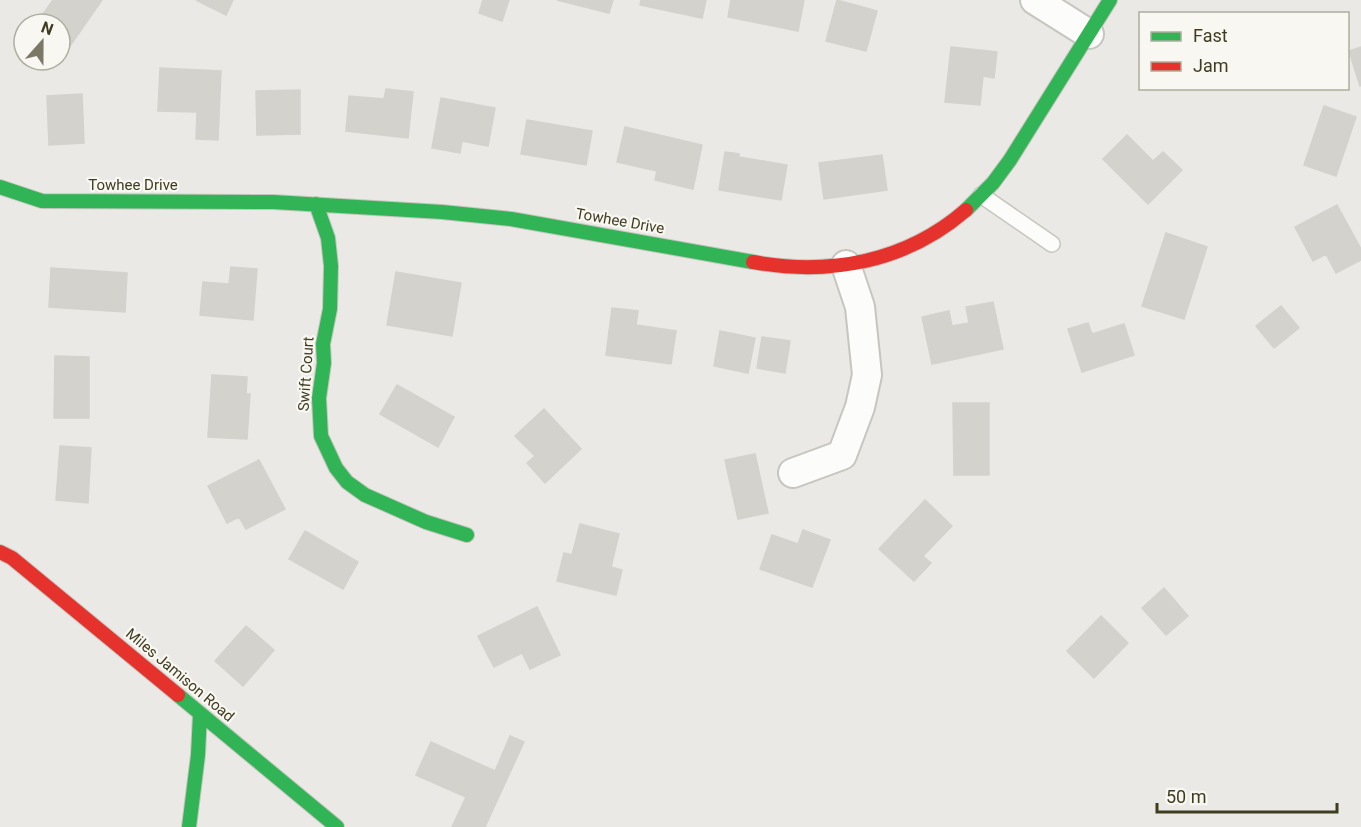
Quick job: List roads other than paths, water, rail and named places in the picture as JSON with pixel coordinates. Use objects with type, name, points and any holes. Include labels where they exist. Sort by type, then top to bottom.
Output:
[{"type":"street","points":[[1035,0],[1089,34]]},
{"type":"street","name":"Towhee Drive","points":[[0,187],[42,201],[174,200],[207,203],[316,204],[511,219],[764,264],[798,267],[846,266],[888,256],[917,244],[945,229],[981,195],[1010,160],[1110,0]]},
{"type":"street","name":"Swift Court","points":[[316,204],[328,238],[331,266],[330,309],[323,344],[324,363],[319,398],[321,436],[336,468],[347,482],[365,495],[392,508],[467,536]]},
{"type":"street","points":[[793,473],[842,455],[860,407],[867,375],[860,307],[846,266]]},
{"type":"street","name":"Miles Jamison Road","points":[[0,552],[12,558],[337,827]]},
{"type":"street","points":[[189,827],[198,755],[200,714]]},
{"type":"lane","points":[[981,195],[1052,244]]}]
